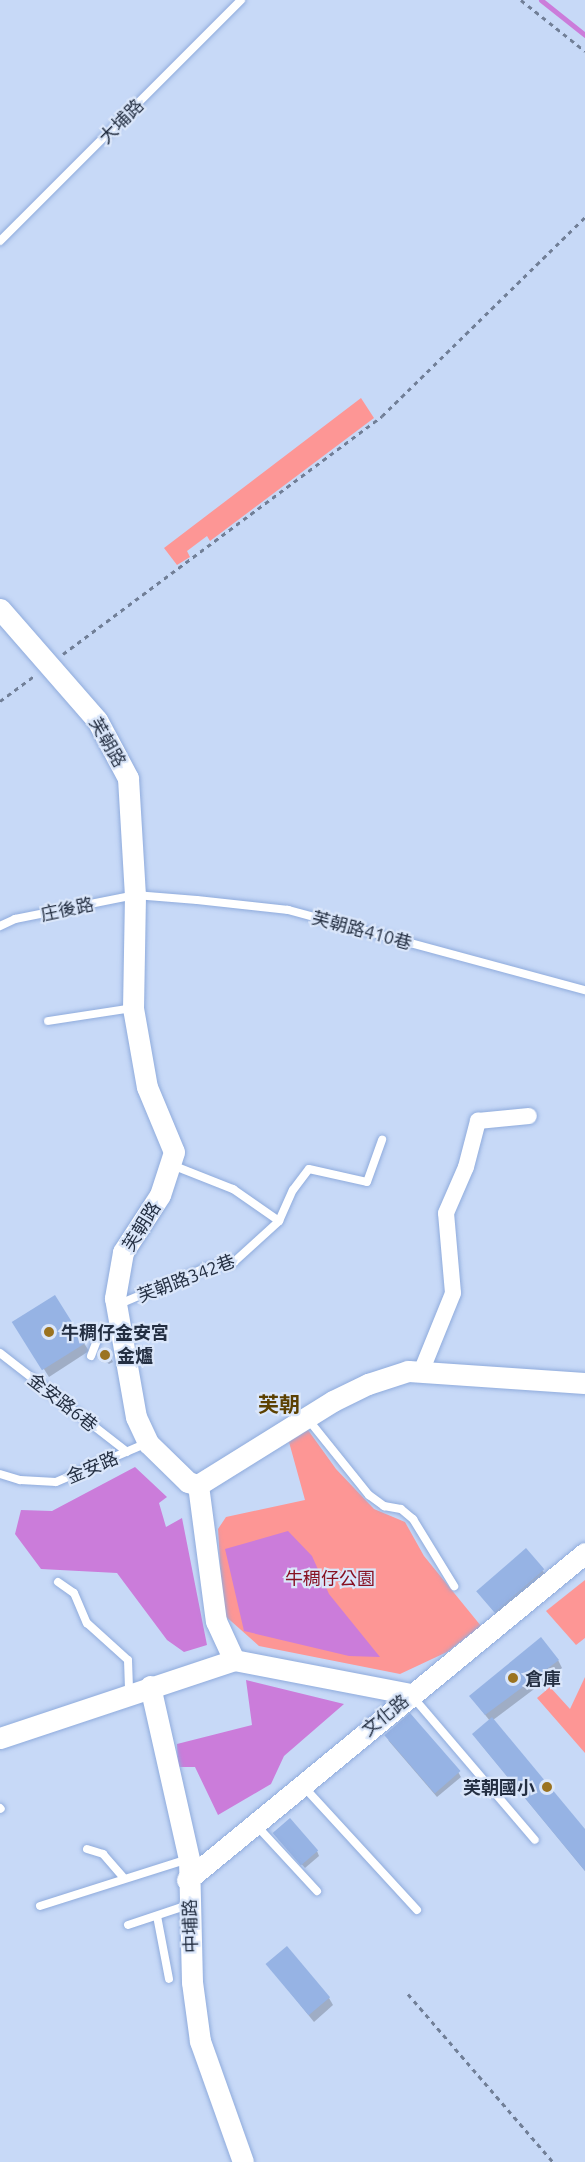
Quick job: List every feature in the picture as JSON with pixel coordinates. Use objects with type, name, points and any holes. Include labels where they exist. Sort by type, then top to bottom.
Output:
[{"type":"street","name":"芙朝路","points":[[0,609],[97,720],[128,778],[135,895],[134,1008],[147,1087],[174,1152],[172,1166],[160,1195],[123,1252],[116,1306],[136,1417],[148,1443],[188,1482],[198,1485]]},
{"type":"street","points":[[421,1372],[453,1293],[446,1213],[466,1167],[478,1121],[529,1116]]},
{"type":"street","points":[[234,1660],[216,1621],[198,1485],[307,1418],[368,1384],[408,1371],[585,1383]]},
{"type":"street","name":"文化路","points":[[187,1880],[256,1825],[301,1784],[585,1553]]},
{"type":"street","points":[[0,1738],[150,1686],[234,1660],[411,1694]]},
{"type":"street","name":"中埔路","points":[[150,1686],[189,1859],[187,1880],[191,1904],[192,1982],[200,2041],[243,2162]]},
{"type":"lane","name":"大埔路","points":[[0,241],[242,0]]},
{"type":"lane","name":"庄後路","points":[[0,926],[15,919],[135,895]]},
{"type":"lane","name":"芙朝路410巷","points":[[135,895],[288,910],[585,990]]},
{"type":"lane","points":[[48,1021],[134,1008]]},
{"type":"lane","name":"芙朝路342巷","points":[[116,1306],[205,1268],[234,1262],[279,1221],[293,1190],[309,1169],[367,1182],[382,1140]]},
{"type":"lane","points":[[172,1166],[233,1189],[279,1221]]},
{"type":"lane","points":[[91,1356],[98,1338],[120,1327]]},
{"type":"lane","name":"金安路6巷","points":[[0,1353],[127,1452]]},
{"type":"lane","points":[[307,1418],[369,1495],[384,1506],[401,1509],[413,1519],[454,1586]]},
{"type":"lane","name":"金安路","points":[[0,1474],[20,1480],[56,1482],[148,1443]]},
{"type":"lane","points":[[58,1582],[74,1593],[87,1623],[128,1660],[129,1693]]},
{"type":"lane","points":[[411,1694],[535,1840]]},
{"type":"lane","points":[[301,1784],[417,1910]]},
{"type":"lane","points":[[256,1825],[317,1891]]},
{"type":"lane","points":[[87,1849],[103,1854],[123,1877]]},
{"type":"lane","points":[[40,1906],[123,1877],[189,1859]]},
{"type":"lane","points":[[128,1925],[191,1904]]},
{"type":"lane","points":[[157,1916],[169,1979]]},
{"type":"path","points":[[521,0],[585,51]]},
{"type":"path","points":[[0,701],[382,416],[585,217]]},
{"type":"path","points":[[408,1994],[553,2162]]},
{"type":"green space","points":[[361,398],[374,418],[210,541],[207,536],[187,551],[190,557],[177,565],[164,548]]},
{"type":"green space","name":"牛稠仔公園","points":[[308,1430],[336,1469],[374,1509],[405,1522],[424,1556],[481,1626],[447,1652],[400,1674],[259,1646],[223,1614],[218,1529],[226,1517],[305,1500],[289,1442]]},
{"type":"green space","points":[[585,1580],[585,1638],[576,1645],[546,1611]]},
{"type":"green space","points":[[585,1677],[585,1753],[537,1698],[550,1687],[570,1709]]},
{"type":"shaded area","points":[[135,1467],[167,1497],[159,1503],[166,1527],[182,1518],[207,1645],[184,1652],[167,1640],[117,1573],[41,1569],[15,1534],[21,1510],[52,1511]]},
{"type":"shaded area","points":[[288,1531],[312,1556],[329,1594],[380,1657],[349,1656],[244,1631],[225,1549]]},
{"type":"shaded area","points":[[246,1680],[344,1704],[284,1756],[271,1784],[218,1815],[195,1767],[178,1767],[177,1744],[252,1725]]},
{"type":"building","name":"牛稠仔金安宮","points":[[55,1295],[85,1343],[42,1370],[12,1322]]},
{"type":"building","name":"金爐","points":[[102,1347],[108,1347],[113,1355],[111,1361],[102,1363],[97,1358],[97,1352]]},
{"type":"building","points":[[526,1548],[544,1569],[495,1612],[476,1591]]},
{"type":"building","name":"倉庫","points":[[541,1637],[559,1660],[485,1715],[469,1696]]},
{"type":"building","points":[[410,1713],[461,1771],[435,1793],[384,1735]]},
{"type":"building","points":[[492,1717],[585,1829],[585,1871],[472,1734]]},
{"type":"building","points":[[290,1818],[318,1850],[301,1866],[273,1833]]},
{"type":"building","points":[[287,1946],[330,1997],[309,2015],[266,1964]]},
{"type":"waterway","points":[[541,0],[585,35]]},
{"type":"place","name":"牛稠仔金安宮","points":[[49,1332]]},
{"type":"place","name":"金爐","points":[[105,1355]]},
{"type":"place","name":"倉庫","points":[[513,1678]]},
{"type":"place","name":"芙朝國小","points":[[547,1787]]},
{"type":"district","name":"芙朝","points":[[279,1404]]}]
